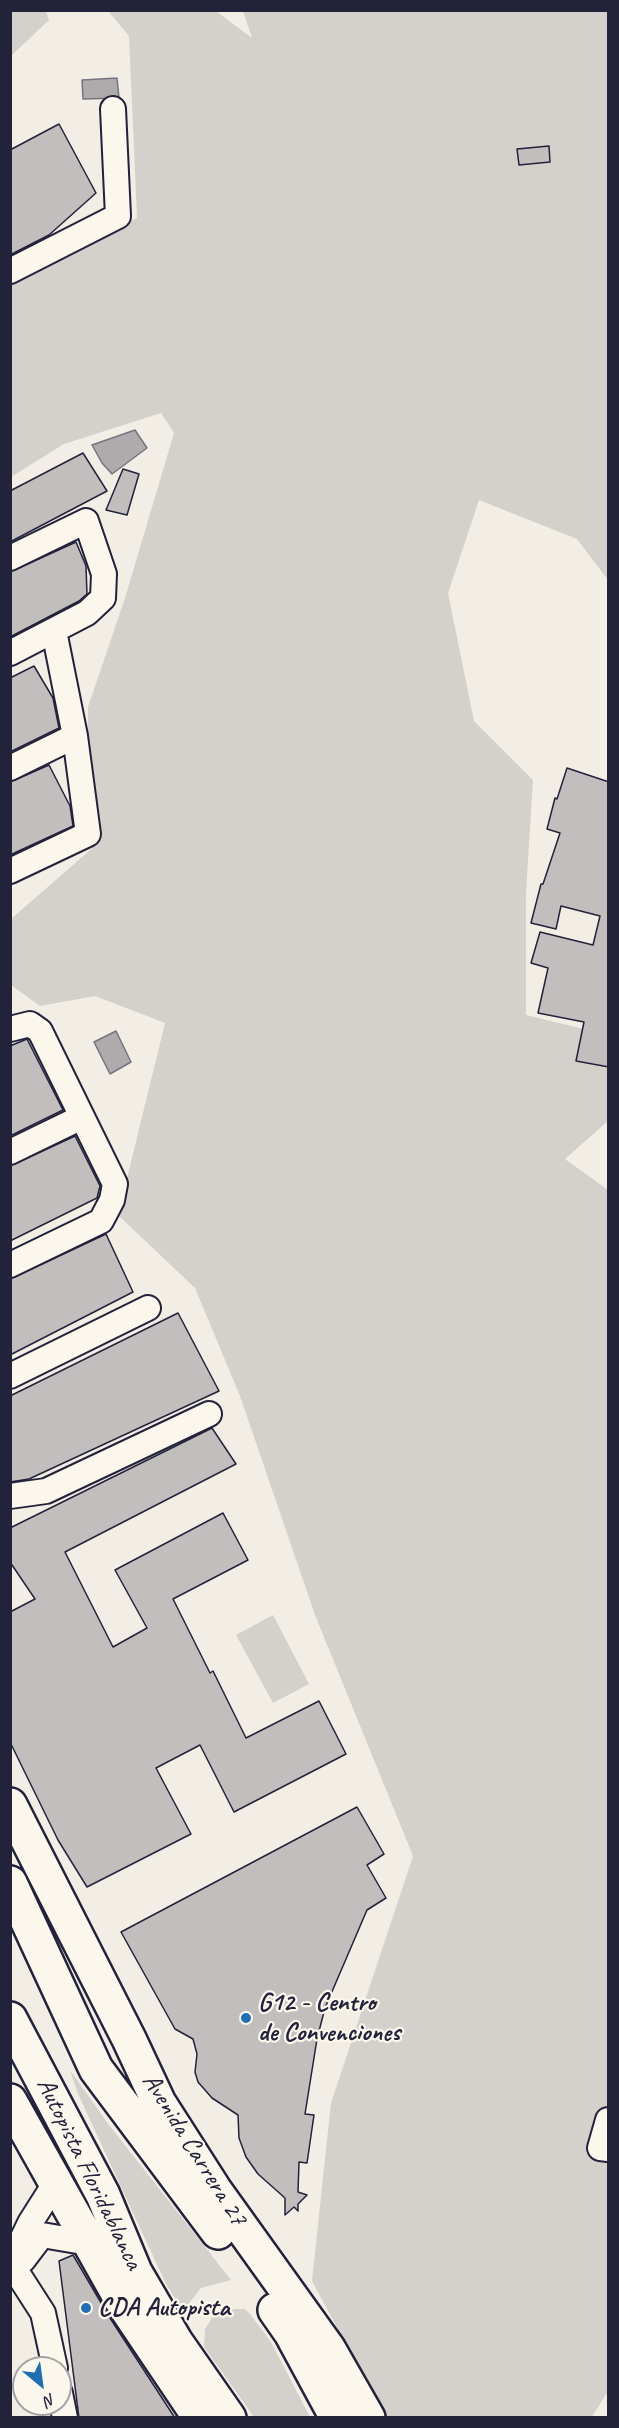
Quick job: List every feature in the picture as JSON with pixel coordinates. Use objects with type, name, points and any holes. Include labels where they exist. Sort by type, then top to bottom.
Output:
[{"type":"highway","name":"Avenida Carrera 27","points":[[10,1805],[124,2028],[159,2103],[213,2189],[328,2348],[368,2418]]},
{"type":"highway","points":[[39,1864],[72,1965],[96,2069]]},
{"type":"highway","name":"Autopista Floridablanca","points":[[10,1883],[96,2069],[291,2333],[337,2418]]},
{"type":"highway","name":"Autopista Floridablanca","points":[[10,2019],[79,2147],[135,2271],[176,2342],[229,2418]]},
{"type":"highway","points":[[10,2101],[126,2308],[200,2418]]},
{"type":"street","points":[[10,271],[118,216],[112,109]]},
{"type":"street","points":[[10,558],[86,521],[104,574],[102,598],[87,613],[10,653]]},
{"type":"street","points":[[10,871],[88,834],[75,736],[54,631]]},
{"type":"street","points":[[10,768],[75,736]]},
{"type":"street","points":[[10,1029],[30,1024],[40,1031],[115,1184],[112,1200],[101,1221],[10,1265]]},
{"type":"street","points":[[10,1152],[82,1117]]},
{"type":"street","points":[[10,1376],[148,1308]]},
{"type":"street","points":[[10,1496],[46,1491],[209,1414]]},
{"type":"street","points":[[604,2149],[609,2120]]},
{"type":"street","points":[[13,2279],[18,2248],[30,2223],[56,2182]]},
{"type":"street","points":[[13,2279],[33,2244],[42,2235],[89,2243]]},
{"type":"street","points":[[13,2279],[43,2313],[52,2356]]},
{"type":"shaded area","points":[[11,10],[46,11],[49,20],[11,56]]},
{"type":"shaded area","points":[[108,11],[216,11],[252,38],[243,11],[608,11],[608,580],[577,539],[479,500],[448,593],[474,721],[533,780],[526,894],[526,1015],[608,1035],[608,1121],[565,1159],[608,1190],[608,2104],[595,2153],[608,2155],[608,2391],[592,2417],[385,2417],[312,2281],[331,2103],[413,1856],[315,1615],[240,1396],[195,1288],[118,1215],[165,1023],[95,996],[40,1006],[11,985],[11,919],[96,845],[87,817],[88,707],[125,598],[174,433],[161,413],[64,444],[11,477],[11,281],[137,218],[129,36]]},
{"type":"shaded area","points":[[117,78],[119,98],[83,99],[82,80]]},
{"type":"shaded area","points":[[135,430],[147,448],[112,474],[102,463],[92,445]]},
{"type":"shaded area","points":[[116,1031],[131,1062],[110,1074],[94,1042]]},
{"type":"shaded area","points":[[273,1615],[309,1684],[273,1703],[236,1635]]},
{"type":"shaded area","points":[[70,2070],[109,2125],[231,2280],[201,2288],[183,2311],[166,2284],[78,2094]]},
{"type":"shaded area","points":[[222,2309],[245,2309],[250,2314],[271,2342],[310,2417],[254,2417],[204,2347],[205,2329],[215,2313]]},
{"type":"building","points":[[59,124],[96,193],[49,235],[10,255],[10,150]]},
{"type":"building","points":[[549,146],[550,162],[519,165],[517,149]]},
{"type":"building","points":[[83,453],[107,491],[10,542],[10,491]]},
{"type":"building","points":[[123,469],[139,474],[127,515],[106,510]]},
{"type":"building","points":[[76,542],[86,566],[87,594],[79,601],[10,637],[10,572]]},
{"type":"building","points":[[34,666],[53,698],[59,728],[10,752],[10,678]]},
{"type":"building","points":[[49,765],[70,806],[73,826],[10,855],[10,782]]},
{"type":"building","points":[[567,768],[609,782],[609,1067],[576,1061],[584,1022],[538,1013],[548,968],[531,963],[540,932],[593,945],[600,916],[561,906],[556,929],[531,923],[541,884],[543,884],[560,833],[547,829],[555,798],[557,799]]},
{"type":"building","points":[[27,1039],[63,1110],[10,1136],[10,1046]]},
{"type":"building","points":[[75,1136],[100,1186],[97,1198],[10,1241],[10,1166]]},
{"type":"building","points":[[106,1234],[133,1292],[10,1355],[10,1279]]},
{"type":"building","points":[[178,1313],[219,1391],[29,1479],[10,1482],[10,1396]]},
{"type":"building","points":[[212,1428],[236,1464],[65,1552],[113,1647],[147,1628],[115,1570],[223,1513],[248,1560],[173,1599],[210,1673],[213,1671],[246,1738],[319,1701],[346,1754],[234,1812],[200,1745],[156,1768],[191,1834],[87,1887],[58,1840],[10,1742],[10,1612],[35,1599],[10,1562],[10,1528]]},
{"type":"building","name":"G12 - Centro de Convenciones","points":[[357,1807],[384,1854],[367,1865],[386,1898],[367,1910],[325,2008],[317,2039],[305,2114],[314,2115],[307,2163],[299,2162],[298,2192],[307,2195],[298,2204],[298,2211],[294,2207],[285,2215],[285,2198],[258,2174],[246,2157],[239,2138],[238,2115],[212,2098],[198,2082],[195,2072],[197,2054],[193,2039],[175,2029],[121,1932]]},
{"type":"building","name":"CDA Autopista","points":[[73,2255],[110,2318],[175,2418],[79,2418],[59,2261]]},
{"type":"place","name":"G12 - Centro de Convenciones","points":[[246,2018]]},
{"type":"place","name":"CDA Autopista","points":[[86,2308]]}]
